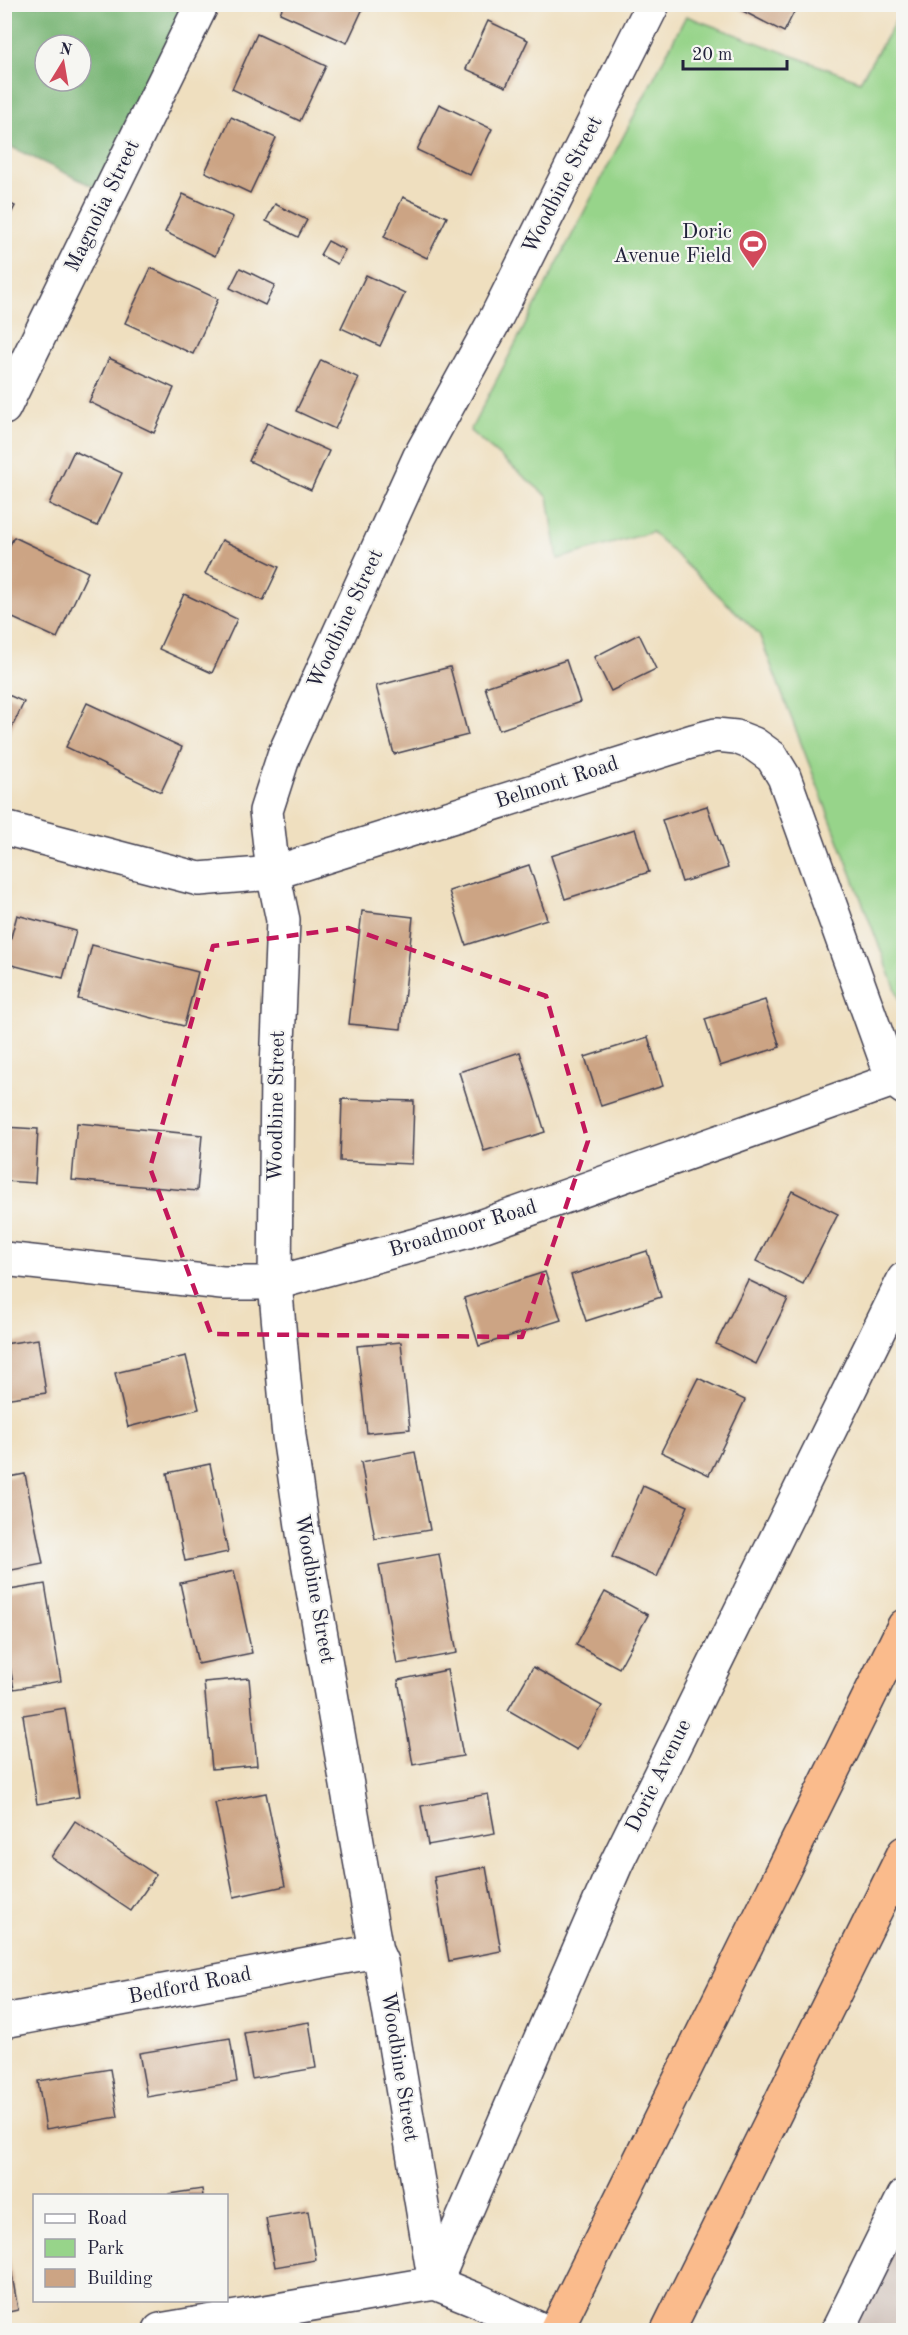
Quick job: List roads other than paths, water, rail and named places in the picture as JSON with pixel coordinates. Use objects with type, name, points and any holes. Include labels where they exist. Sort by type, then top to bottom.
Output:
[{"type":"highway","points":[[556,2331],[903,1626]]},
{"type":"highway","points":[[669,2331],[903,1853]]},
{"type":"street","name":"Magnolia Street","points":[[4,408],[202,4]]},
{"type":"street","name":"Woodbine Street","points":[[435,2283],[289,1436],[275,1283],[277,1068],[283,920],[273,873],[266,812],[284,755],[419,458],[498,316],[652,4]]},
{"type":"street","name":"Belmont Road","points":[[4,828],[199,879],[273,873],[693,741],[716,735],[736,737],[754,744],[772,757],[784,777],[898,1084]]},
{"type":"street","name":"Broadmoor Road","points":[[4,1258],[222,1283],[275,1283],[468,1231],[898,1084]]},
{"type":"street","name":"Doric Avenue","points":[[435,2283],[616,1864],[903,1279]]},
{"type":"street","name":"Bedford Road","points":[[4,2021],[376,1951]]},
{"type":"street","points":[[838,2331],[903,2196]]},
{"type":"street","points":[[160,2331],[435,2283],[542,2331]]},
{"type":"place","name":"Doric Avenue Field","points":[[753,270]]}]
